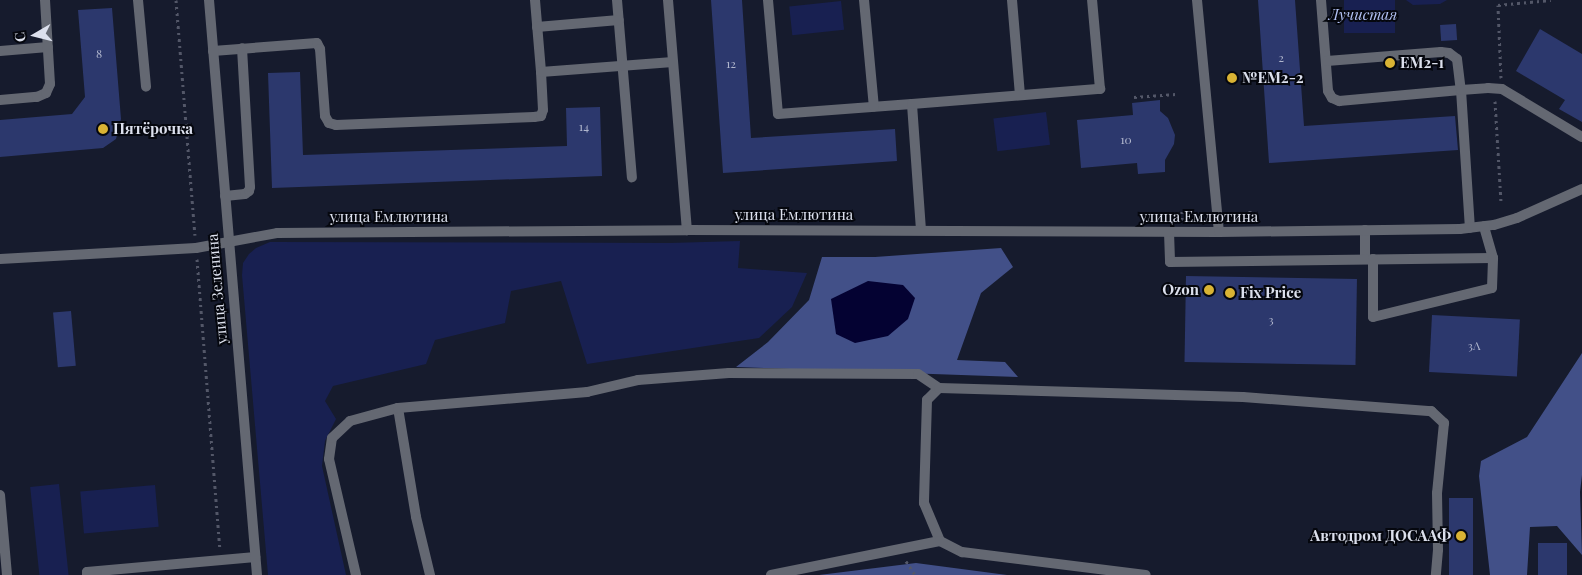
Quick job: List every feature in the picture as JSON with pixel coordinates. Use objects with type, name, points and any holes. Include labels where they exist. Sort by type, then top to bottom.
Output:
[{"type":"street","points":[[0,100],[37,97],[46,92],[50,84],[45,0]]},
{"type":"street","points":[[138,0],[146,87]]},
{"type":"street","name":"улица Зеленина","points":[[209,0],[257,575]]},
{"type":"street","points":[[213,51],[317,43],[320,49],[325,116],[329,123],[336,125],[541,116],[543,110],[541,72],[534,0]]},
{"type":"street","points":[[617,0],[632,178]]},
{"type":"street","points":[[668,0],[687,230]]},
{"type":"street","points":[[768,0],[778,114],[1100,89],[1092,0]]},
{"type":"street","points":[[864,0],[874,107]]},
{"type":"street","points":[[1012,0],[1020,95]]},
{"type":"street","points":[[1198,0],[1219,232]]},
{"type":"street","points":[[1321,0],[1328,91],[1332,98],[1339,101],[1488,88],[1502,89],[1582,136]]},
{"type":"street","points":[[537,28],[619,20]]},
{"type":"street","points":[[0,51],[48,47]]},
{"type":"street","points":[[225,196],[245,194],[249,191],[250,187],[242,48]]},
{"type":"street","points":[[1327,61],[1446,52],[1457,60],[1461,90],[1470,228]]},
{"type":"street","points":[[541,72],[673,62]]},
{"type":"street","points":[[912,104],[921,230]]},
{"type":"street","name":"улица Емлютина","points":[[0,259],[196,248],[277,233],[687,230],[1219,232],[1470,228],[1518,218],[1582,189]]},
{"type":"street","points":[[1365,230],[1373,317],[1492,288],[1494,258],[1484,226]]},
{"type":"street","points":[[1169,232],[1170,262],[1494,258]]},
{"type":"street","points":[[356,575],[329,459],[332,438],[350,421],[398,408],[587,392],[638,380],[729,373],[918,374],[939,388],[1243,397],[1431,411],[1444,423],[1437,493],[1438,550],[1436,575]]},
{"type":"street","points":[[939,388],[927,400],[924,503],[940,541]]},
{"type":"street","points":[[398,408],[416,518],[430,575]]},
{"type":"street","points":[[0,495],[7,575]]},
{"type":"street","points":[[770,575],[940,541],[962,552],[1146,575]]},
{"type":"street","points":[[87,575],[87,572],[178,570],[221,560],[255,557]]},
{"type":"path","points":[[176,0],[221,560]]},
{"type":"path","points":[[1134,97],[1176,94]]},
{"type":"green space","name":"Лучистая","points":[[1344,0],[1395,0],[1395,33],[1344,33]]},
{"type":"green space","points":[[1406,0],[1447,0],[1440,4],[1413,5]]},
{"type":"green space","points":[[841,1],[844,30],[792,35],[789,6]]},
{"type":"green space","points":[[1046,112],[1050,145],[997,151],[993,118]]},
{"type":"green space","points":[[740,241],[738,268],[807,273],[792,307],[759,338],[587,364],[561,281],[511,291],[505,323],[435,340],[426,364],[333,386],[325,401],[336,419],[325,441],[322,466],[346,575],[268,575],[242,275],[243,263],[256,248],[270,242],[670,243]]},
{"type":"green space","points":[[59,484],[69,575],[39,575],[30,487]]},
{"type":"green space","points":[[155,485],[159,527],[84,533],[80,492]]},
{"type":"shaded area","points":[[1001,248],[1013,267],[981,293],[957,360],[1005,362],[1018,377],[736,367],[768,342],[809,300],[822,257],[875,257]]},
{"type":"shaded area","points":[[868,281],[903,285],[915,298],[908,319],[888,336],[855,343],[836,334],[831,299]]},
{"type":"shaded area","points":[[1582,353],[1582,475],[1580,492],[1582,555],[1557,526],[1530,527],[1527,575],[1490,575],[1479,476],[1481,461],[1527,437]]},
{"type":"shaded area","points":[[916,563],[1007,575],[819,575]]},
{"type":"building","points":[[711,0],[742,0],[751,138],[895,129],[897,161],[723,173]]},
{"type":"building","points":[[1258,0],[1295,0],[1304,126],[1455,116],[1458,150],[1269,163]]},
{"type":"building","points":[[112,8],[121,119],[116,139],[103,148],[0,157],[0,120],[72,114],[85,97],[78,10]]},
{"type":"building","points":[[1456,24],[1457,40],[1441,41],[1440,25]]},
{"type":"building","points":[[1540,29],[1582,54],[1582,122],[1559,109],[1565,100],[1516,71]]},
{"type":"building","points":[[300,72],[303,155],[567,146],[566,108],[600,107],[602,176],[272,188],[268,73]]},
{"type":"building","points":[[1160,100],[1160,111],[1168,118],[1175,135],[1174,144],[1165,160],[1165,172],[1138,174],[1137,163],[1081,168],[1077,120],[1133,115],[1132,103]]},
{"type":"building","points":[[1186,276],[1357,279],[1355,365],[1184,362]]},
{"type":"building","points":[[71,311],[76,366],[58,367],[53,313]]},
{"type":"building","points":[[1432,315],[1520,320],[1517,377],[1429,372]]},
{"type":"building","name":"Автодром ДОСААФ","points":[[1449,498],[1473,498],[1473,575],[1449,575]]},
{"type":"building","points":[[1538,543],[1567,543],[1567,575],[1538,575]]},
{"type":"place","name":"ЕМ2-1","points":[[1390,63]]},
{"type":"place","name":"№ЕМ2-2","points":[[1232,78]]},
{"type":"place","name":"Пятёрочка","points":[[103,129]]},
{"type":"place","name":"Ozon","points":[[1209,290]]},
{"type":"place","name":"Fix Price","points":[[1230,293]]},
{"type":"place","name":"Автодром ДОСААФ","points":[[1461,536]]}]
